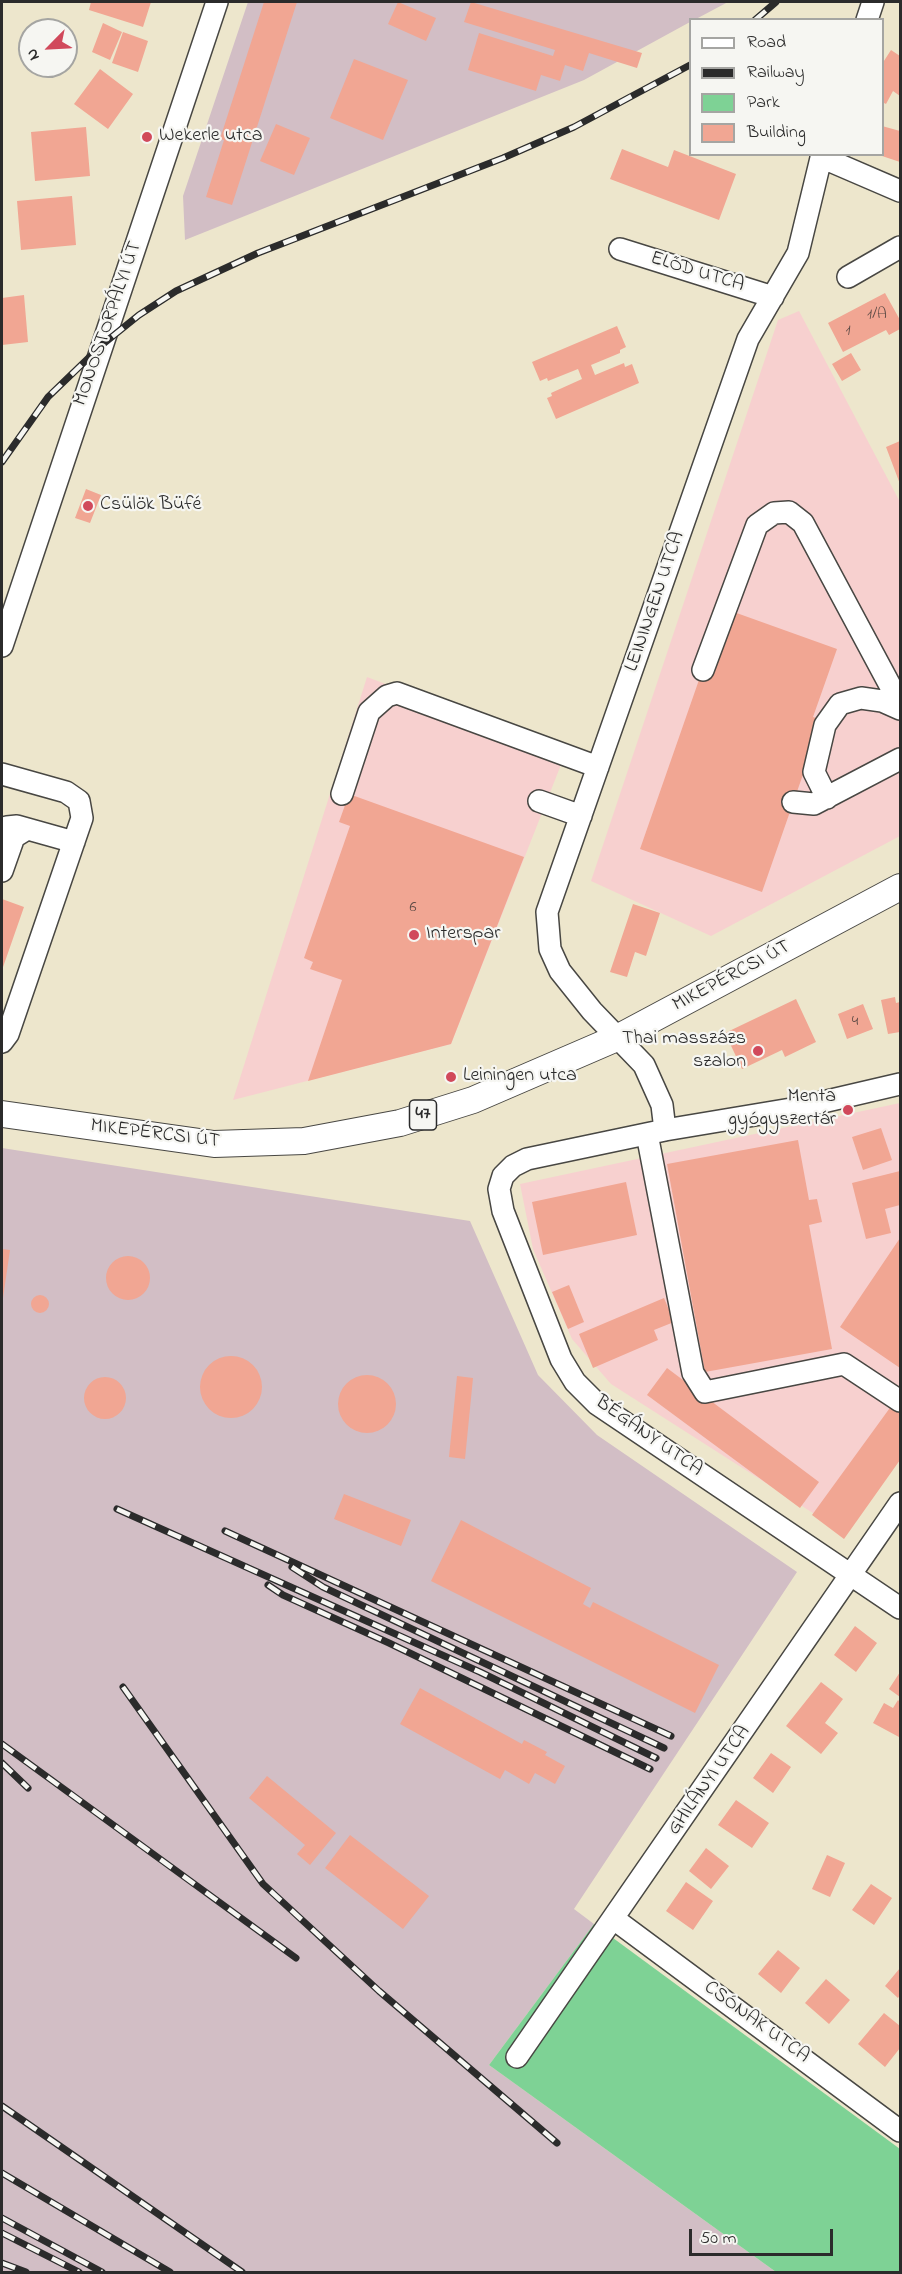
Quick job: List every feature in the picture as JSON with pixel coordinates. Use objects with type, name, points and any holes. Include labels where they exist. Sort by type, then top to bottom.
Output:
[{"type":"main road","name":"MIKEPÉRCSI ÚT","points":[[2,1114],[214,1144],[304,1141],[400,1123],[473,1100],[619,1037],[900,887]]},
{"type":"street","name":"MONOSTORPÁLYI ÚT","points":[[2,646],[217,2]]},
{"type":"street","points":[[868,18],[873,2]]},
{"type":"street","points":[[822,156],[900,191]]},
{"type":"street","name":"LEININGEN UTCA","points":[[822,156],[798,253],[748,339],[547,912],[550,949],[560,971],[592,1011],[644,1065],[662,1105],[656,1132],[693,1373],[705,1392],[844,1364],[900,1401]]},
{"type":"street","points":[[848,277],[900,247]]},
{"type":"street","name":"ELŐD UTCA","points":[[620,249],[773,297]]},
{"type":"street","points":[[704,670],[757,525],[774,513],[789,512],[803,523],[900,704]]},
{"type":"street","points":[[342,794],[369,712],[387,696],[397,693],[598,767]]},
{"type":"street","points":[[827,798],[814,772],[825,724],[840,704],[861,698],[882,701],[900,709]]},
{"type":"street","points":[[794,802],[814,804],[900,759]]},
{"type":"street","points":[[2,774],[66,792],[79,801],[82,818],[5,1038]]},
{"type":"street","points":[[539,801],[581,816]]},
{"type":"street","points":[[2,834],[7,826],[74,842]]},
{"type":"street","points":[[2,871],[14,837],[27,829]]},
{"type":"street","points":[[656,1132],[797,1108],[900,1084]]},
{"type":"street","name":"BÉGÁNY UTCA","points":[[656,1132],[526,1159],[513,1166],[503,1176],[499,1189],[503,1212],[561,1359],[575,1382],[597,1404],[900,1608]]},
{"type":"street","name":"GHILÁNYI UTCA","points":[[517,2058],[853,1575],[900,1503]]},
{"type":"street","name":"CSÓNAK UTCA","points":[[614,1919],[899,2127]]},
{"type":"shaded area","points":[[248,2],[728,2],[698,18],[689,18],[689,23],[584,80],[185,240],[183,196]]},
{"type":"shaded area","points":[[799,311],[900,502],[900,836],[711,936],[591,881],[778,320]]},
{"type":"shaded area","points":[[367,677],[566,752],[451,1044],[233,1100]]},
{"type":"shaded area","points":[[900,1103],[900,1440],[841,1531],[611,1384],[572,1339],[533,1249],[520,1184]]},
{"type":"shaded area","points":[[2,1148],[470,1221],[538,1375],[597,1435],[797,1572],[574,1909],[594,1924],[489,2065],[776,2272],[2,2272]]},
{"type":"green space","points":[[594,1924],[900,2149],[900,2272],[776,2272],[489,2065]]},
{"type":"building","points":[[91,2],[151,2],[143,27],[89,10]]},
{"type":"building","points":[[264,2],[297,2],[232,205],[206,197],[224,140],[220,139]]},
{"type":"building","points":[[398,2],[436,18],[426,41],[388,24]]},
{"type":"building","points":[[471,2],[642,53],[637,68],[589,53],[583,71],[565,65],[560,81],[541,75],[536,91],[468,70],[479,33],[553,56],[555,50],[464,22]]},
{"type":"building","points":[[103,23],[122,32],[110,60],[92,52]]},
{"type":"building","points":[[123,32],[148,41],[138,72],[112,63]]},
{"type":"building","points":[[891,50],[900,56],[900,96],[893,91],[886,104],[884,103],[884,61]]},
{"type":"building","points":[[354,59],[408,80],[383,140],[330,118]]},
{"type":"building","points":[[100,69],[133,94],[108,129],[74,104]]},
{"type":"building","points":[[276,124],[310,138],[294,175],[260,161]]},
{"type":"building","points":[[86,127],[90,176],[35,181],[31,132]]},
{"type":"building","points":[[884,127],[900,131],[900,162],[882,156],[884,156]]},
{"type":"building","points":[[622,149],[668,167],[674,150],[736,174],[719,220],[610,179]]},
{"type":"building","points":[[72,196],[76,245],[21,250],[17,201]]},
{"type":"building","points":[[885,293],[900,320],[900,329],[889,335],[886,330],[843,352],[828,323]]},
{"type":"building","points":[[24,295],[28,342],[2,345],[2,298]]},
{"type":"building","points":[[617,326],[626,347],[620,350],[620,353],[591,365],[595,375],[624,363],[625,367],[632,364],[639,383],[556,419],[547,398],[552,396],[551,393],[582,379],[578,369],[548,381],[547,378],[540,381],[532,362]]},
{"type":"building","points":[[851,353],[861,370],[842,381],[832,364]]},
{"type":"building","points":[[900,441],[900,484],[886,447]]},
{"type":"building","name":"Csülök Büfé","points":[[86,489],[101,495],[90,523],[75,518]]},
{"type":"building","points":[[731,611],[837,649],[813,717],[822,720],[762,892],[640,849],[700,677]]},
{"type":"building","points":[[349,794],[524,857],[451,1044],[308,1081],[342,980],[310,969],[313,962],[304,958],[350,826],[339,822]]},
{"type":"building","points":[[2,899],[24,907],[2,970]]},
{"type":"building","points":[[633,904],[660,913],[646,956],[635,952],[627,977],[610,972]]},
{"type":"building","points":[[895,997],[896,1003],[900,1002],[900,1032],[888,1034],[881,1000]]},
{"type":"building","points":[[796,999],[816,1042],[785,1057],[782,1050],[742,1069],[725,1033]]},
{"type":"building","points":[[863,1004],[873,1029],[847,1039],[838,1014]]},
{"type":"building","points":[[881,1128],[892,1160],[863,1170],[852,1137]]},
{"type":"building","points":[[798,1140],[809,1200],[817,1199],[822,1222],[809,1225],[832,1349],[705,1372],[667,1164]]},
{"type":"building","points":[[900,1171],[900,1205],[885,1209],[891,1233],[866,1239],[852,1183]]},
{"type":"building","points":[[626,1182],[637,1235],[543,1255],[532,1202]]},
{"type":"building","points":[[900,1238],[900,1368],[840,1327]]},
{"type":"building","points":[[2,1249],[10,1250],[3,1298],[2,1298]]},
{"type":"building","points":[[128,1256],[143,1263],[150,1278],[143,1293],[128,1300],[113,1293],[106,1278],[113,1263]]},
{"type":"building","points":[[569,1285],[584,1322],[568,1329],[552,1292]]},
{"type":"building","points":[[40,1295],[46,1298],[49,1304],[46,1310],[40,1313],[34,1310],[31,1304],[34,1298]]},
{"type":"building","points":[[664,1298],[674,1322],[654,1330],[658,1340],[593,1368],[579,1334]]},
{"type":"building","points":[[231,1356],[243,1358],[253,1365],[260,1375],[262,1387],[260,1399],[253,1409],[243,1416],[231,1418],[219,1416],[209,1409],[202,1399],[200,1387],[202,1375],[209,1365],[219,1358]]},
{"type":"building","points":[[667,1368],[819,1482],[800,1508],[647,1395]]},
{"type":"building","points":[[361,1375],[373,1375],[388,1383],[396,1398],[396,1410],[388,1425],[373,1433],[361,1433],[346,1425],[338,1410],[338,1398],[346,1383]]},
{"type":"building","points":[[457,1376],[473,1378],[465,1459],[449,1457]]},
{"type":"building","points":[[105,1377],[113,1378],[120,1383],[125,1390],[125,1406],[120,1413],[113,1418],[105,1419],[97,1418],[90,1413],[85,1406],[84,1398],[85,1390],[90,1383],[97,1378]]},
{"type":"building","points":[[892,1405],[900,1411],[900,1460],[844,1539],[812,1515]]},
{"type":"building","points":[[344,1494],[411,1520],[401,1546],[334,1519]]},
{"type":"building","points":[[461,1520],[591,1588],[583,1604],[590,1608],[593,1602],[719,1665],[695,1713],[431,1581]]},
{"type":"building","points":[[855,1626],[877,1643],[856,1672],[834,1655]]},
{"type":"building","points":[[900,1672],[900,1697],[889,1689]]},
{"type":"building","points":[[821,1682],[843,1699],[825,1723],[838,1733],[821,1754],[786,1726]]},
{"type":"building","points":[[420,1688],[522,1744],[524,1740],[547,1752],[545,1755],[565,1766],[555,1784],[535,1773],[529,1784],[505,1770],[500,1779],[400,1724]]},
{"type":"building","points":[[898,1700],[900,1702],[899,1737],[873,1723],[884,1703],[893,1708]]},
{"type":"building","points":[[771,1753],[791,1767],[773,1793],[753,1778]]},
{"type":"building","points":[[267,1776],[336,1833],[310,1865],[297,1854],[305,1845],[249,1798]]},
{"type":"building","points":[[736,1800],[769,1823],[752,1848],[718,1825]]},
{"type":"building","points":[[350,1835],[429,1896],[403,1929],[325,1868]]},
{"type":"building","points":[[706,1848],[729,1866],[711,1889],[689,1871]]},
{"type":"building","points":[[827,1855],[845,1863],[830,1897],[812,1889]]},
{"type":"building","points":[[686,1882],[713,1901],[693,1930],[666,1911]]},
{"type":"building","points":[[871,1884],[892,1898],[874,1925],[852,1910]]},
{"type":"building","points":[[778,1950],[800,1968],[781,1993],[758,1974]]},
{"type":"building","points":[[900,1968],[900,1995],[898,1998],[885,1986]]},
{"type":"building","points":[[826,1979],[850,2000],[829,2024],[805,2003]]},
{"type":"building","points":[[884,2013],[900,2026],[900,2048],[885,2067],[858,2044]]},
{"type":"railway","points":[[757,18],[776,2]]},
{"type":"railway","points":[[2,462],[48,397],[103,344],[139,315],[176,291],[258,253],[503,158],[574,127],[689,66]]},
{"type":"railway","points":[[117,1509],[480,1672],[656,1758]]},
{"type":"railway","points":[[225,1531],[671,1736]]},
{"type":"railway","points":[[292,1567],[323,1587],[664,1748]]},
{"type":"railway","points":[[268,1585],[283,1595],[389,1643],[650,1769]]},
{"type":"railway","points":[[123,1687],[263,1884],[379,1991],[557,2143]]},
{"type":"railway","points":[[2,1744],[296,1958]]},
{"type":"railway","points":[[2,1763],[28,1788]]},
{"type":"railway","points":[[2,2106],[242,2272]]},
{"type":"railway","points":[[2,2173],[170,2272]]},
{"type":"railway","points":[[2,2218],[102,2272]]},
{"type":"railway","points":[[2,2233],[79,2272]]},
{"type":"railway","points":[[2,2263],[26,2272]]},
{"type":"place","name":"Wekerle utca","points":[[147,137]]},
{"type":"place","name":"Csülök Büfé","points":[[88,506]]},
{"type":"place","name":"Interspar","points":[[414,935]]},
{"type":"place","name":"Thai masszázs szalon","points":[[758,1051]]},
{"type":"place","name":"Leiningen utca","points":[[451,1077]]},
{"type":"place","name":"Menta gyógyszertár","points":[[848,1110]]}]
